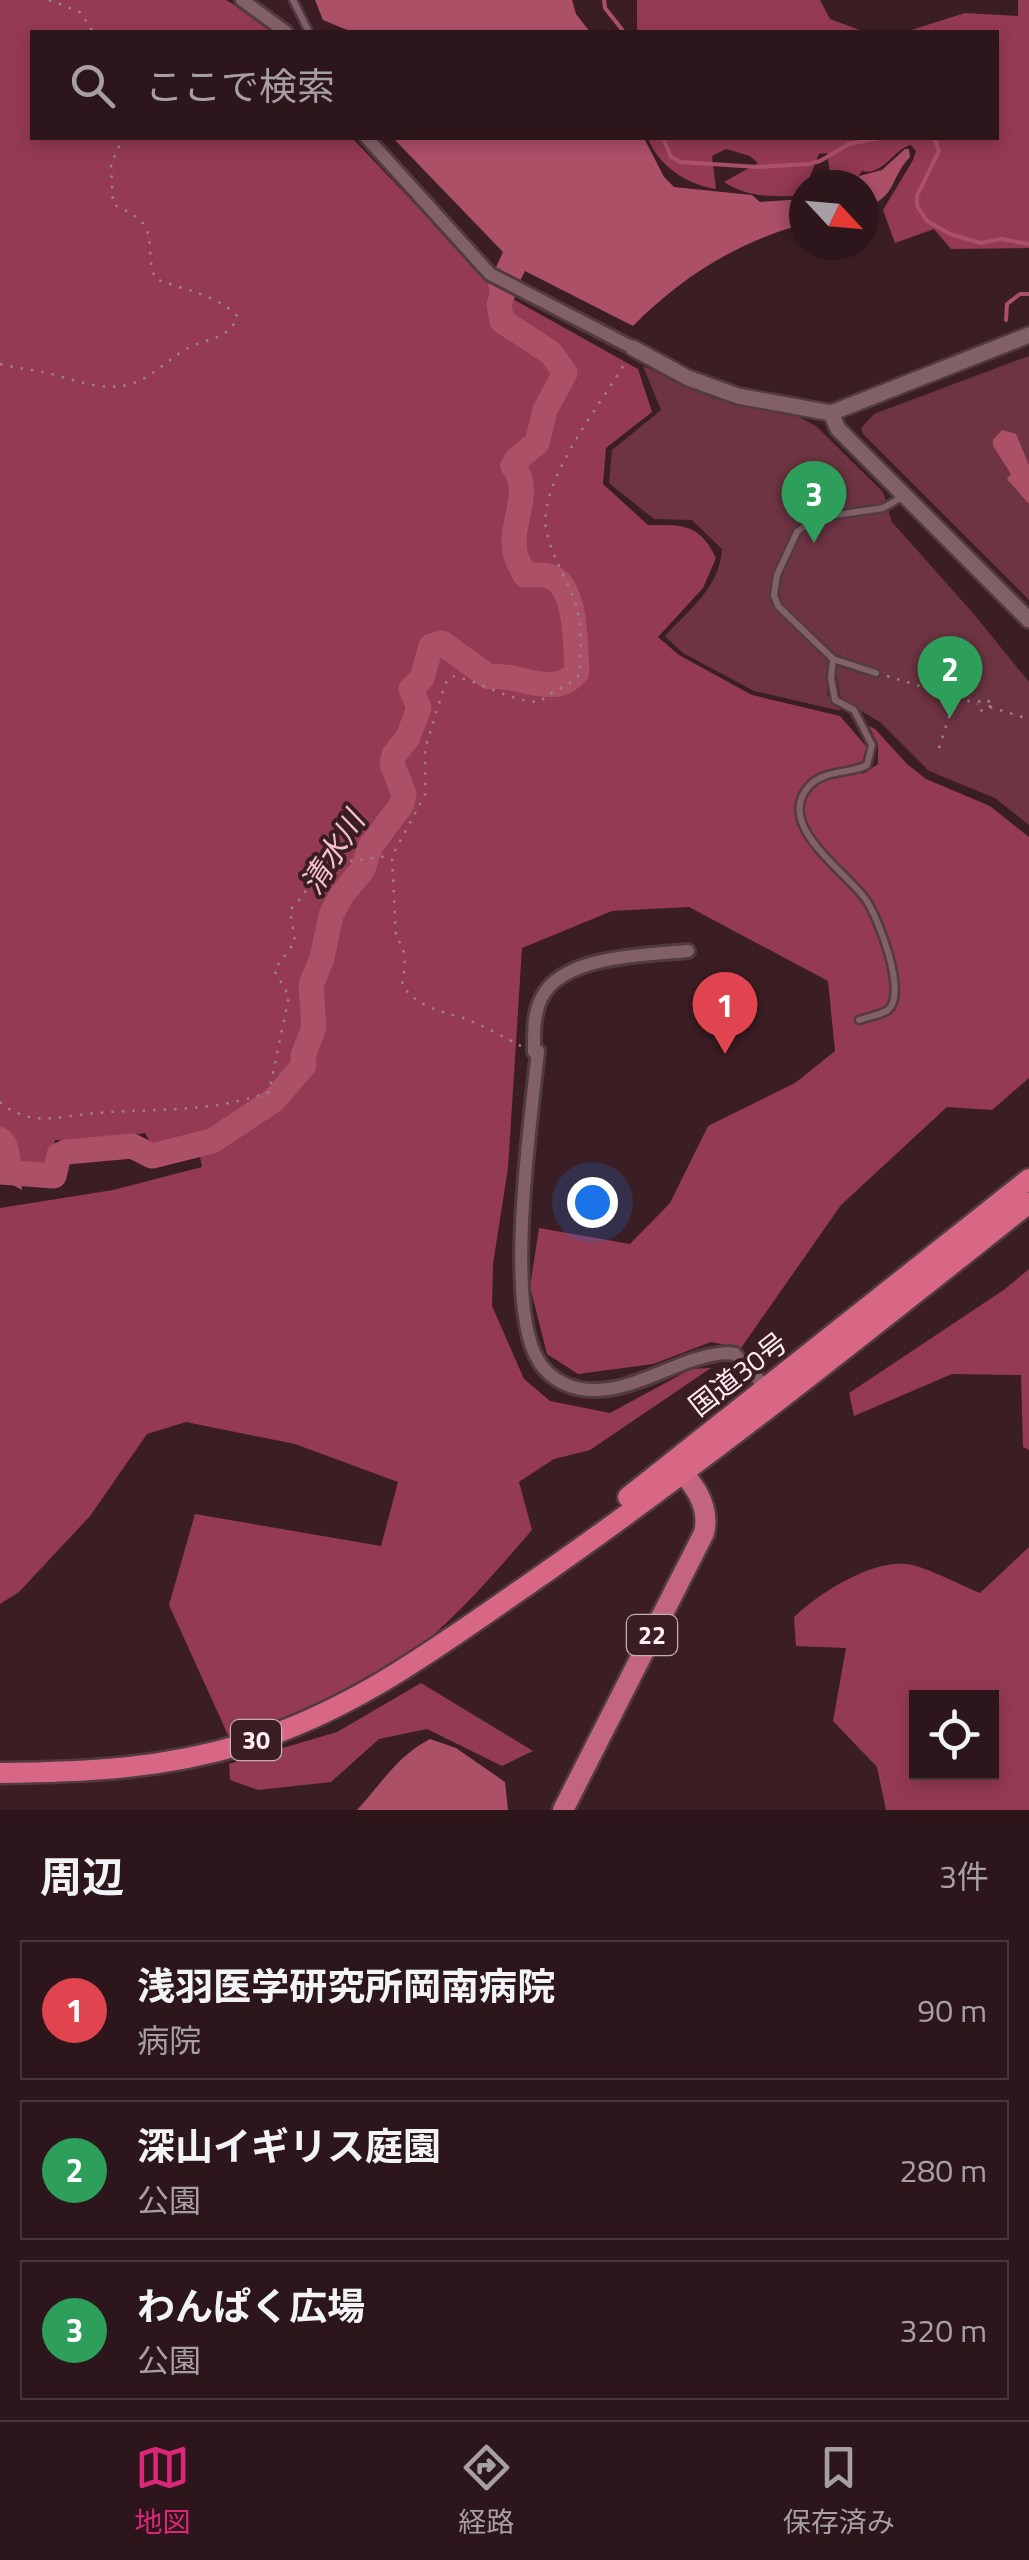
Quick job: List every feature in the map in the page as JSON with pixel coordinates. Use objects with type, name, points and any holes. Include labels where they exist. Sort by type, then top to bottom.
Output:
[{"type":"highway","name":"国道30号","points":[[772,1394],[1029,1179]]},
{"type":"highway","name":"国道30号","points":[[0,1773],[100,1772],[155,1766],[249,1743],[354,1700],[601,1534],[678,1466],[1029,1203]]},
{"type":"main road","name":"22","points":[[563,1810],[704,1533],[705,1508],[678,1466]]},
{"type":"street","points":[[242,0],[283,30]]},
{"type":"street","points":[[369,140],[490,274],[688,378],[738,396],[831,413],[1029,335]]},
{"type":"street","points":[[831,413],[838,429],[1029,620]]},
{"type":"street","points":[[688,951],[614,958],[582,967],[543,993],[535,1014],[534,1052],[538,1051],[526,1162],[522,1270],[530,1338],[536,1358],[547,1373],[564,1384],[607,1390],[728,1353],[735,1354],[772,1394]]},
{"type":"lane","points":[[293,0],[308,30]]},
{"type":"lane","points":[[876,673],[833,659],[778,606],[774,595],[786,551],[798,532],[814,518],[883,508],[904,495]]},
{"type":"lane","points":[[833,659],[830,678],[835,700],[854,710],[872,745],[871,757],[868,765],[852,773],[824,775],[807,787],[800,807],[804,828],[815,846],[864,897],[877,919],[893,971],[894,1002],[888,1010],[859,1020]]},
{"type":"path","points":[[48,0],[80,12],[92,30]]},
{"type":"path","points":[[0,364],[41,371],[70,382],[108,387],[140,381],[189,348],[229,332],[235,324],[236,316],[229,308],[207,296],[156,279],[149,266],[148,233],[142,221],[114,204],[111,164],[123,140]]},
{"type":"path","points":[[534,1052],[466,1018],[434,1011],[412,998],[402,986],[404,946],[396,938],[392,856],[425,795],[425,750],[445,684],[452,676],[517,701],[540,702],[553,689],[572,684],[580,674],[577,609],[546,530],[546,513],[552,485],[577,435],[600,407],[633,348]]},
{"type":"path","points":[[939,748],[974,638]]},
{"type":"path","points":[[876,673],[978,704],[982,710],[990,707],[1029,718]]},
{"type":"path","points":[[978,704],[986,699],[990,707]]},
{"type":"path","points":[[0,1102],[17,1114],[49,1119],[99,1112],[192,1110],[238,1104],[268,1092],[289,996],[274,970],[295,942],[290,910],[318,865],[392,856]]},
{"type":"shaded area","points":[[0,0],[226,0],[273,30],[30,30],[30,140],[354,140],[497,290],[638,369],[652,412],[606,448],[603,484],[648,525],[680,526],[696,532],[716,558],[703,588],[658,637],[679,655],[752,695],[840,716],[866,746],[866,756],[859,767],[863,774],[878,764],[878,744],[869,726],[926,779],[990,806],[1029,837],[1029,1078],[992,1110],[947,1107],[841,1205],[741,1348],[711,1342],[653,1364],[578,1374],[547,1354],[530,1287],[539,1228],[630,1244],[670,1203],[708,1126],[795,1083],[835,1051],[828,981],[689,907],[612,911],[522,948],[508,1168],[493,1264],[492,1306],[524,1379],[550,1401],[610,1413],[691,1369],[711,1368],[590,1450],[554,1459],[519,1482],[532,1530],[463,1607],[405,1658],[366,1684],[328,1702],[228,1735],[169,1605],[195,1514],[381,1546],[398,1482],[295,1444],[186,1422],[147,1434],[90,1516],[19,1592],[0,1604],[0,1208],[113,1190],[202,1167],[198,1145],[178,1143],[154,1149],[145,1133],[91,1142],[55,1140],[52,1167],[9,1159],[0,1146]]},
{"type":"shaded area","points":[[315,0],[572,0],[576,14],[588,30],[347,30],[323,20]]},
{"type":"shaded area","points":[[637,0],[820,0],[830,19],[860,30],[637,30]]},
{"type":"shaded area","points":[[1018,0],[1029,0],[1029,248],[951,249],[934,229],[895,243],[883,210],[913,160],[916,151],[911,145],[876,170],[830,170],[827,153],[819,154],[812,170],[789,170],[789,196],[772,196],[753,194],[724,182],[758,163],[750,156],[726,149],[712,156],[716,189],[675,173],[649,140],[999,140],[999,30],[911,30],[965,13],[1018,16]]},
{"type":"shaded area","points":[[395,140],[645,140],[664,177],[674,187],[752,195],[760,202],[789,200],[789,228],[712,263],[633,326],[525,271],[505,311],[495,315],[488,285],[503,252]]},
{"type":"shaded area","points":[[909,149],[910,157],[888,193],[879,200],[882,170]]},
{"type":"shaded area","points":[[1029,356],[1029,600],[861,428],[874,414]]},
{"type":"shaded area","points":[[643,366],[713,398],[799,417],[816,426],[883,492],[892,522],[1029,682],[1029,825],[995,798],[929,771],[880,722],[841,699],[836,673],[841,654],[828,665],[827,694],[841,711],[754,691],[683,653],[665,636],[709,586],[722,549],[692,520],[654,519],[609,483],[612,450],[661,410]]},
{"type":"shaded area","points":[[1002,430],[1016,434],[1029,465],[1029,504],[1007,479],[1011,474],[993,446]]},
{"type":"shaded area","points":[[0,1126],[14,1136],[17,1144],[22,1190],[0,1178]]},
{"type":"shaded area","points":[[1029,1269],[1029,1450],[1023,1447],[1021,1375],[952,1374],[854,1416],[849,1393]]},
{"type":"shaded area","points":[[1029,1547],[1029,1810],[886,1810],[877,1767],[833,1721],[846,1648],[796,1646],[794,1617],[846,1580],[892,1564],[922,1568],[980,1593]]},
{"type":"shaded area","points":[[421,1683],[533,1751],[502,1766],[427,1729],[379,1739],[331,1782],[258,1790],[230,1780],[229,1764],[337,1732]]},
{"type":"shaded area","points":[[430,1739],[456,1748],[505,1782],[508,1810],[357,1810],[399,1762]]},
{"type":"waterway","points":[[604,0],[605,8],[622,30]]},
{"type":"waterway","points":[[664,140],[671,157],[680,162],[758,167],[809,164],[849,144],[869,140]]},
{"type":"waterway","points":[[935,140],[939,151],[917,196],[917,206],[927,221],[950,234],[981,243],[1001,239],[1029,244]]},
{"type":"waterway","name":"清水川","points":[[0,1172],[54,1176],[59,1155],[66,1152],[132,1146],[152,1156],[212,1141],[274,1100],[304,1065],[303,1056],[314,1027],[311,985],[322,958],[331,915],[363,869],[370,847],[402,804],[404,794],[392,764],[419,708],[411,689],[422,678],[431,646],[442,643],[489,677],[546,685],[568,680],[577,672],[573,618],[565,591],[549,576],[525,575],[514,541],[521,486],[513,466],[537,443],[545,410],[565,373],[551,353],[502,321],[499,305],[507,281]]},
{"type":"waterway","points":[[1006,320],[1007,304],[1020,294],[1029,294]]},
{"type":"place","name":"わんぱく広場","points":[[814,543]]},
{"type":"place","name":"深山イギリス庭園","points":[[950,718]]},
{"type":"place","name":"浅羽医学研究所岡南病院","points":[[725,1054]]}]
